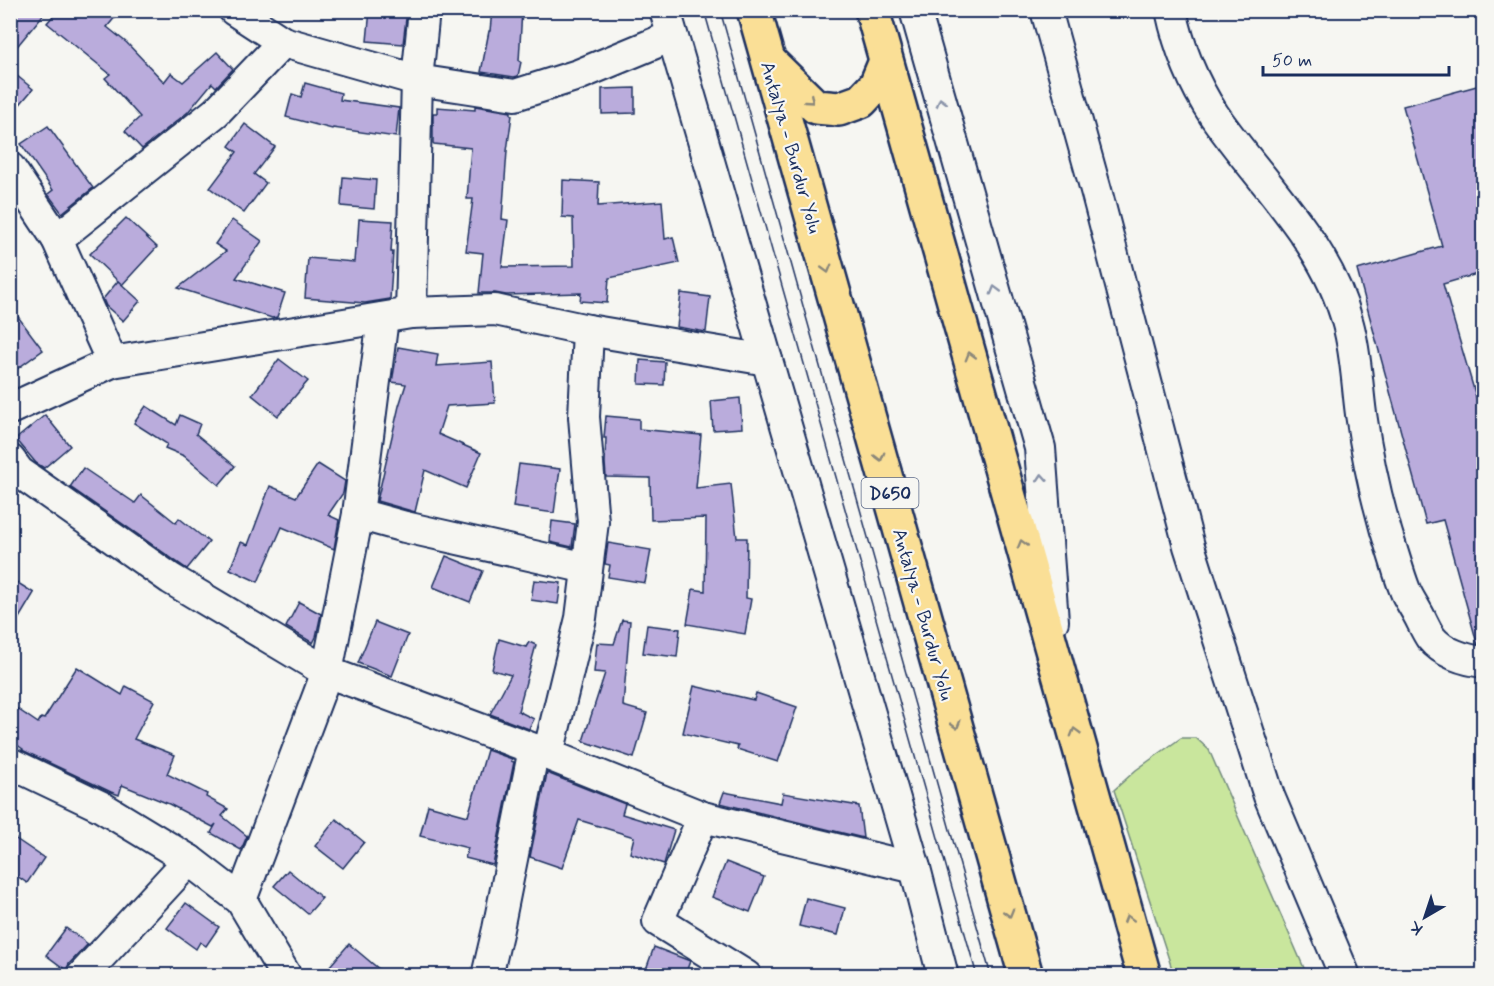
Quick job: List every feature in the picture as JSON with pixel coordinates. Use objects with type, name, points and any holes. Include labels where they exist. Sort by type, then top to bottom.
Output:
[{"type":"highway","name":"Antalya - Burdur Yolu","points":[[754,10],[1026,975]]},
{"type":"highway","points":[[872,10],[1144,975]]},
{"type":"highway","points":[[768,60],[816,107],[839,110],[861,101],[876,85],[886,60]]},
{"type":"street","points":[[234,10],[283,42],[417,80],[515,95],[578,75],[669,23],[915,868],[943,975]]},
{"type":"street","points":[[241,900],[327,672],[397,315],[424,10]]},
{"type":"street","points":[[915,10],[1040,448],[1056,663]]},
{"type":"street","points":[[1046,10],[1097,194],[1189,546],[1269,796],[1345,975]]},
{"type":"street","points":[[1171,10],[1184,57],[1197,86],[1214,114],[1310,243],[1339,296],[1354,349],[1366,445],[1376,495],[1405,591],[1432,638],[1444,649],[1458,656],[1484,662]]},
{"type":"street","points":[[57,239],[216,112],[283,42]]},
{"type":"street","points":[[10,168],[57,239],[112,362]]},
{"type":"street","points":[[10,409],[112,362],[397,315],[495,310],[588,330],[767,360]]},
{"type":"street","points":[[487,975],[541,751],[581,618],[593,522],[584,417],[588,330]]},
{"type":"street","points":[[10,460],[19,472],[171,579],[327,672],[541,751],[703,817],[915,868]]},
{"type":"street","points":[[358,514],[587,568]]},
{"type":"street","points":[[11,764],[100,806],[189,860],[241,900],[286,975]]},
{"type":"street","points":[[703,817],[658,921],[746,975]]},
{"type":"street","points":[[82,975],[189,860]]},
{"type":"green space","points":[[1181,738],[1196,738],[1209,750],[1307,975],[1174,975],[1114,790],[1136,770]]},
{"type":"building","points":[[10,10],[47,10],[10,55]]},
{"type":"building","points":[[58,10],[121,10],[107,27],[127,43],[164,82],[171,73],[183,82],[217,52],[233,69],[216,87],[212,83],[188,112],[142,149],[125,131],[140,117],[105,78],[110,74],[47,23]]},
{"type":"building","points":[[370,10],[407,10],[403,44],[367,41]]},
{"type":"building","points":[[492,10],[522,10],[519,61],[521,62],[518,76],[481,72]]},
{"type":"building","points":[[10,70],[33,89],[10,116]]},
{"type":"building","points":[[305,83],[341,93],[340,100],[399,108],[396,137],[332,129],[286,117],[292,94],[301,97]]},
{"type":"building","points":[[1484,84],[1484,272],[1443,284],[1484,424],[1483,645],[1477,643],[1443,520],[1426,524],[1357,270],[1442,246],[1403,106]]},
{"type":"building","points":[[635,88],[635,113],[602,114],[602,89]]},
{"type":"building","points":[[475,106],[511,112],[512,115],[502,219],[508,220],[502,267],[574,266],[573,218],[562,217],[563,180],[599,182],[598,206],[662,201],[665,239],[673,237],[679,263],[609,278],[607,303],[580,301],[581,293],[506,295],[479,293],[483,253],[466,251],[473,199],[467,199],[471,148],[433,143],[433,113],[437,113],[437,107],[475,110]]},
{"type":"building","points":[[245,124],[275,147],[254,174],[266,183],[244,213],[210,188],[237,152],[229,146]]},
{"type":"building","points":[[48,126],[93,188],[62,213],[48,194],[53,190],[21,144]]},
{"type":"building","points":[[343,177],[376,180],[374,209],[341,206]]},
{"type":"building","points":[[126,218],[157,247],[122,285],[90,254]]},
{"type":"building","points":[[359,219],[393,221],[390,299],[365,303],[305,298],[308,258],[354,262]]},
{"type":"building","points":[[232,220],[262,241],[236,278],[285,293],[277,317],[272,318],[178,288],[226,251],[215,244]]},
{"type":"building","points":[[118,281],[140,301],[123,321],[106,306],[103,299]]},
{"type":"building","points":[[681,293],[710,297],[706,332],[677,327]]},
{"type":"building","points":[[10,306],[43,350],[10,374]]},
{"type":"building","points":[[398,347],[438,354],[436,366],[492,362],[495,403],[447,406],[438,434],[481,453],[466,488],[425,470],[415,512],[377,501],[406,384],[392,382]]},
{"type":"building","points":[[279,359],[308,381],[278,416],[252,395]]},
{"type":"building","points":[[640,360],[665,362],[664,385],[639,384]]},
{"type":"building","points":[[740,398],[742,428],[713,430],[711,401]]},
{"type":"building","points":[[146,406],[176,425],[180,415],[200,424],[196,434],[235,466],[219,485],[184,456],[165,448],[167,444],[134,423]]},
{"type":"building","points":[[45,415],[70,446],[44,468],[36,463],[16,439]]},
{"type":"building","points":[[606,416],[639,419],[639,429],[701,435],[696,488],[731,484],[737,538],[747,538],[746,598],[751,599],[745,634],[687,624],[693,589],[705,591],[706,518],[651,520],[650,478],[606,477],[606,438],[604,438]]},
{"type":"building","points":[[318,464],[345,481],[343,493],[328,515],[339,520],[334,549],[282,527],[258,582],[230,569],[241,542],[248,545],[270,486],[296,497]]},
{"type":"building","points":[[519,464],[560,469],[554,513],[513,507]]},
{"type":"building","points":[[83,468],[135,503],[141,495],[176,523],[179,518],[209,542],[187,569],[70,487]]},
{"type":"building","points":[[552,521],[575,524],[572,547],[550,542]]},
{"type":"building","points":[[608,543],[651,550],[645,583],[608,577],[610,565],[605,564]]},
{"type":"building","points":[[446,556],[483,571],[470,602],[433,587]]},
{"type":"building","points":[[10,578],[34,593],[10,633]]},
{"type":"building","points":[[534,580],[561,583],[558,604],[531,600]]},
{"type":"building","points":[[299,602],[321,614],[313,643],[286,627]]},
{"type":"building","points":[[622,620],[630,621],[623,706],[647,713],[634,758],[583,741],[605,673],[594,672],[597,643],[614,644]]},
{"type":"building","points":[[375,622],[408,635],[392,676],[358,663]]},
{"type":"building","points":[[647,625],[680,629],[677,657],[643,653]]},
{"type":"building","points":[[499,639],[526,647],[529,642],[536,645],[518,711],[534,719],[529,729],[490,714],[511,675],[492,670]]},
{"type":"building","points":[[77,667],[122,695],[126,686],[154,701],[134,739],[175,755],[167,774],[207,794],[206,797],[228,809],[222,816],[247,836],[241,850],[211,833],[216,824],[213,827],[169,804],[122,785],[119,795],[111,792],[22,750],[10,740],[10,704],[38,723],[41,718],[44,719]]},
{"type":"building","points":[[694,686],[754,700],[756,693],[797,707],[778,762],[737,749],[738,746],[683,733]]},
{"type":"building","points":[[487,750],[512,759],[511,761],[514,762],[493,865],[465,858],[468,848],[420,836],[428,805],[468,816]]},
{"type":"building","points":[[547,773],[625,804],[622,814],[674,830],[664,864],[630,853],[634,837],[579,820],[562,868],[530,857]]},
{"type":"building","points":[[724,792],[781,803],[783,793],[859,806],[863,838],[720,803]]},
{"type":"building","points":[[336,819],[364,842],[343,868],[315,846]]},
{"type":"building","points":[[10,835],[44,858],[27,883],[10,871]]},
{"type":"building","points":[[726,862],[764,877],[750,912],[712,897]]},
{"type":"building","points":[[288,870],[322,898],[308,914],[274,886]]},
{"type":"building","points":[[806,898],[845,908],[838,935],[799,926]]},
{"type":"building","points":[[186,903],[219,927],[206,946],[200,942],[196,949],[167,928]]},
{"type":"building","points":[[66,928],[88,944],[66,970],[46,955]]},
{"type":"building","points":[[349,944],[386,975],[322,975]]},
{"type":"building","points":[[654,947],[690,961],[685,975],[644,975]]},
{"type":"tram line","points":[[704,10],[977,976]]},
{"type":"tram line","points":[[720,10],[991,976]]}]
